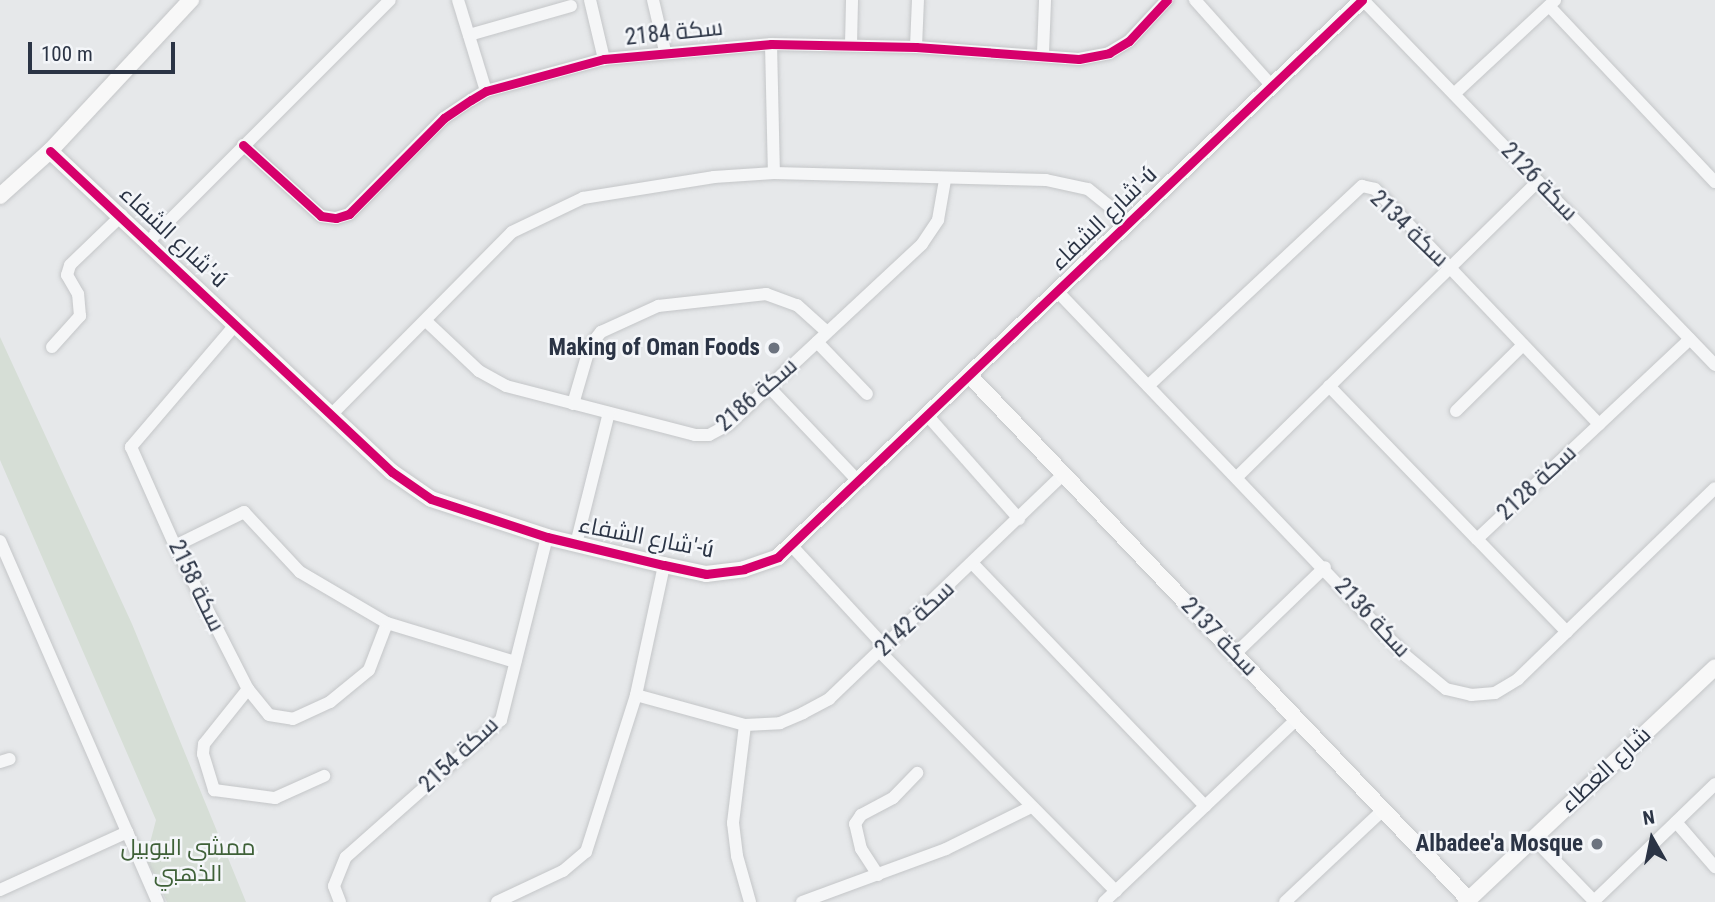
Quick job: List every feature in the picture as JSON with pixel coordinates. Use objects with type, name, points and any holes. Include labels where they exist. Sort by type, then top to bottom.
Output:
[{"type":"street","points":[[0,196],[50,151],[191,0]]},
{"type":"street","points":[[150,240],[390,0]]},
{"type":"street","points":[[458,0],[486,92]]},
{"type":"street","points":[[590,0],[604,59]]},
{"type":"street","points":[[653,0],[665,51]]},
{"type":"street","points":[[851,45],[852,0]]},
{"type":"street","points":[[916,47],[918,0]]},
{"type":"street","points":[[1043,54],[1045,0]]},
{"type":"street","name":"سكة 2184","points":[[243,145],[321,216],[336,218],[349,214],[444,118],[486,92],[604,59],[665,51],[771,44],[916,47],[1043,54],[1079,59],[1109,53],[1129,41],[1167,0]]},
{"type":"street","points":[[1195,0],[1272,86]]},
{"type":"street","name":"شارع الشفاء'-ú","points":[[50,151],[150,240],[392,472],[431,499],[547,537],[706,574],[744,569],[778,557],[1362,0]]},
{"type":"street","name":"سكة 2126","points":[[1362,0],[1715,365]]},
{"type":"street","points":[[1454,94],[1552,3],[1715,182]]},
{"type":"street","points":[[469,35],[570,6]]},
{"type":"street","points":[[771,44],[774,173]]},
{"type":"street","points":[[331,415],[512,232],[583,198],[714,177],[774,173],[945,180],[1046,180],[1088,189],[1129,222]]},
{"type":"street","name":"سكة 2186","points":[[426,321],[496,382],[609,413],[709,435],[728,425],[927,239],[938,220],[945,180]]},
{"type":"street","points":[[1237,477],[1538,181]]},
{"type":"street","name":"سكة 2134","points":[[1148,386],[1362,186],[1375,189],[1599,424]]},
{"type":"street","points":[[52,347],[80,316],[78,294],[67,275],[70,265],[122,215]]},
{"type":"street","name":"سكة 2136","points":[[1057,291],[1325,567],[1406,656],[1446,689],[1471,695],[1495,693],[1518,678],[1715,488]]},
{"type":"street","points":[[573,404],[590,346],[601,332],[658,306],[766,294],[797,306],[827,332]]},
{"type":"street","name":"سكة 2158","points":[[236,324],[131,447],[175,545],[248,690],[269,715],[293,719],[330,702],[369,670],[387,623]]},
{"type":"street","name":"سكة 2128","points":[[1567,632],[1477,539],[1690,339]]},
{"type":"street","points":[[817,342],[867,394]]},
{"type":"street","points":[[1456,411],[1523,345]]},
{"type":"street","name":"سكة 2137","points":[[969,375],[1467,901]]},
{"type":"street","points":[[1329,386],[1477,539]]},
{"type":"street","points":[[769,387],[858,481]]},
{"type":"street","points":[[576,544],[609,413]]},
{"type":"street","points":[[927,415],[1019,519]]},
{"type":"street","name":"سكة 2142","points":[[636,695],[745,724],[779,723],[820,704],[974,565],[1064,474]]},
{"type":"street","points":[[175,545],[244,512],[300,572],[387,623],[515,662]]},
{"type":"street","name":"سكة 2154","points":[[340,902],[334,886],[346,858],[500,720],[547,537]]},
{"type":"street","points":[[0,541],[158,902]]},
{"type":"street","points":[[791,545],[883,649],[1031,807],[1116,891]]},
{"type":"street","points":[[497,902],[564,871],[586,852],[636,695],[664,565]]},
{"type":"street","points":[[974,565],[1205,806]]},
{"type":"street","points":[[1235,654],[1325,567]]},
{"type":"street","name":"شارع العطاء","points":[[1467,901],[1715,667]]},
{"type":"street","points":[[248,690],[204,744],[203,754],[214,790],[275,798],[324,776]]},
{"type":"street","points":[[1104,902],[1297,719]]},
{"type":"street","points":[[745,724],[733,823],[737,856],[750,902]]},
{"type":"street","points":[[878,874],[861,849],[855,824],[861,815],[893,798],[917,773]]},
{"type":"street","points":[[1533,838],[1594,902],[1715,785]]},
{"type":"street","points":[[803,902],[946,849],[1031,807]]},
{"type":"street","points":[[1285,902],[1383,810]]},
{"type":"street","points":[[1676,822],[1714,864]]},
{"type":"street","points":[[0,890],[127,832]]},
{"type":"green space","name":"ممشى اليوبيل الذهبي","points":[[0,337],[132,624],[246,902],[167,902],[146,858],[156,820],[0,460]]},
{"type":"cycle path","points":[[243,145],[321,216],[336,218],[349,214],[444,118],[486,91],[604,59],[771,44],[916,47],[1079,59],[1109,53],[1129,41],[1167,0]]},
{"type":"cycle path","points":[[50,151],[392,472],[431,499],[547,537],[706,574],[744,569],[778,557],[1362,0]]},
{"type":"place","name":"Making of Oman Foods","points":[[774,348]]},
{"type":"place","name":"Albadee'a Mosque","points":[[1597,844]]}]
